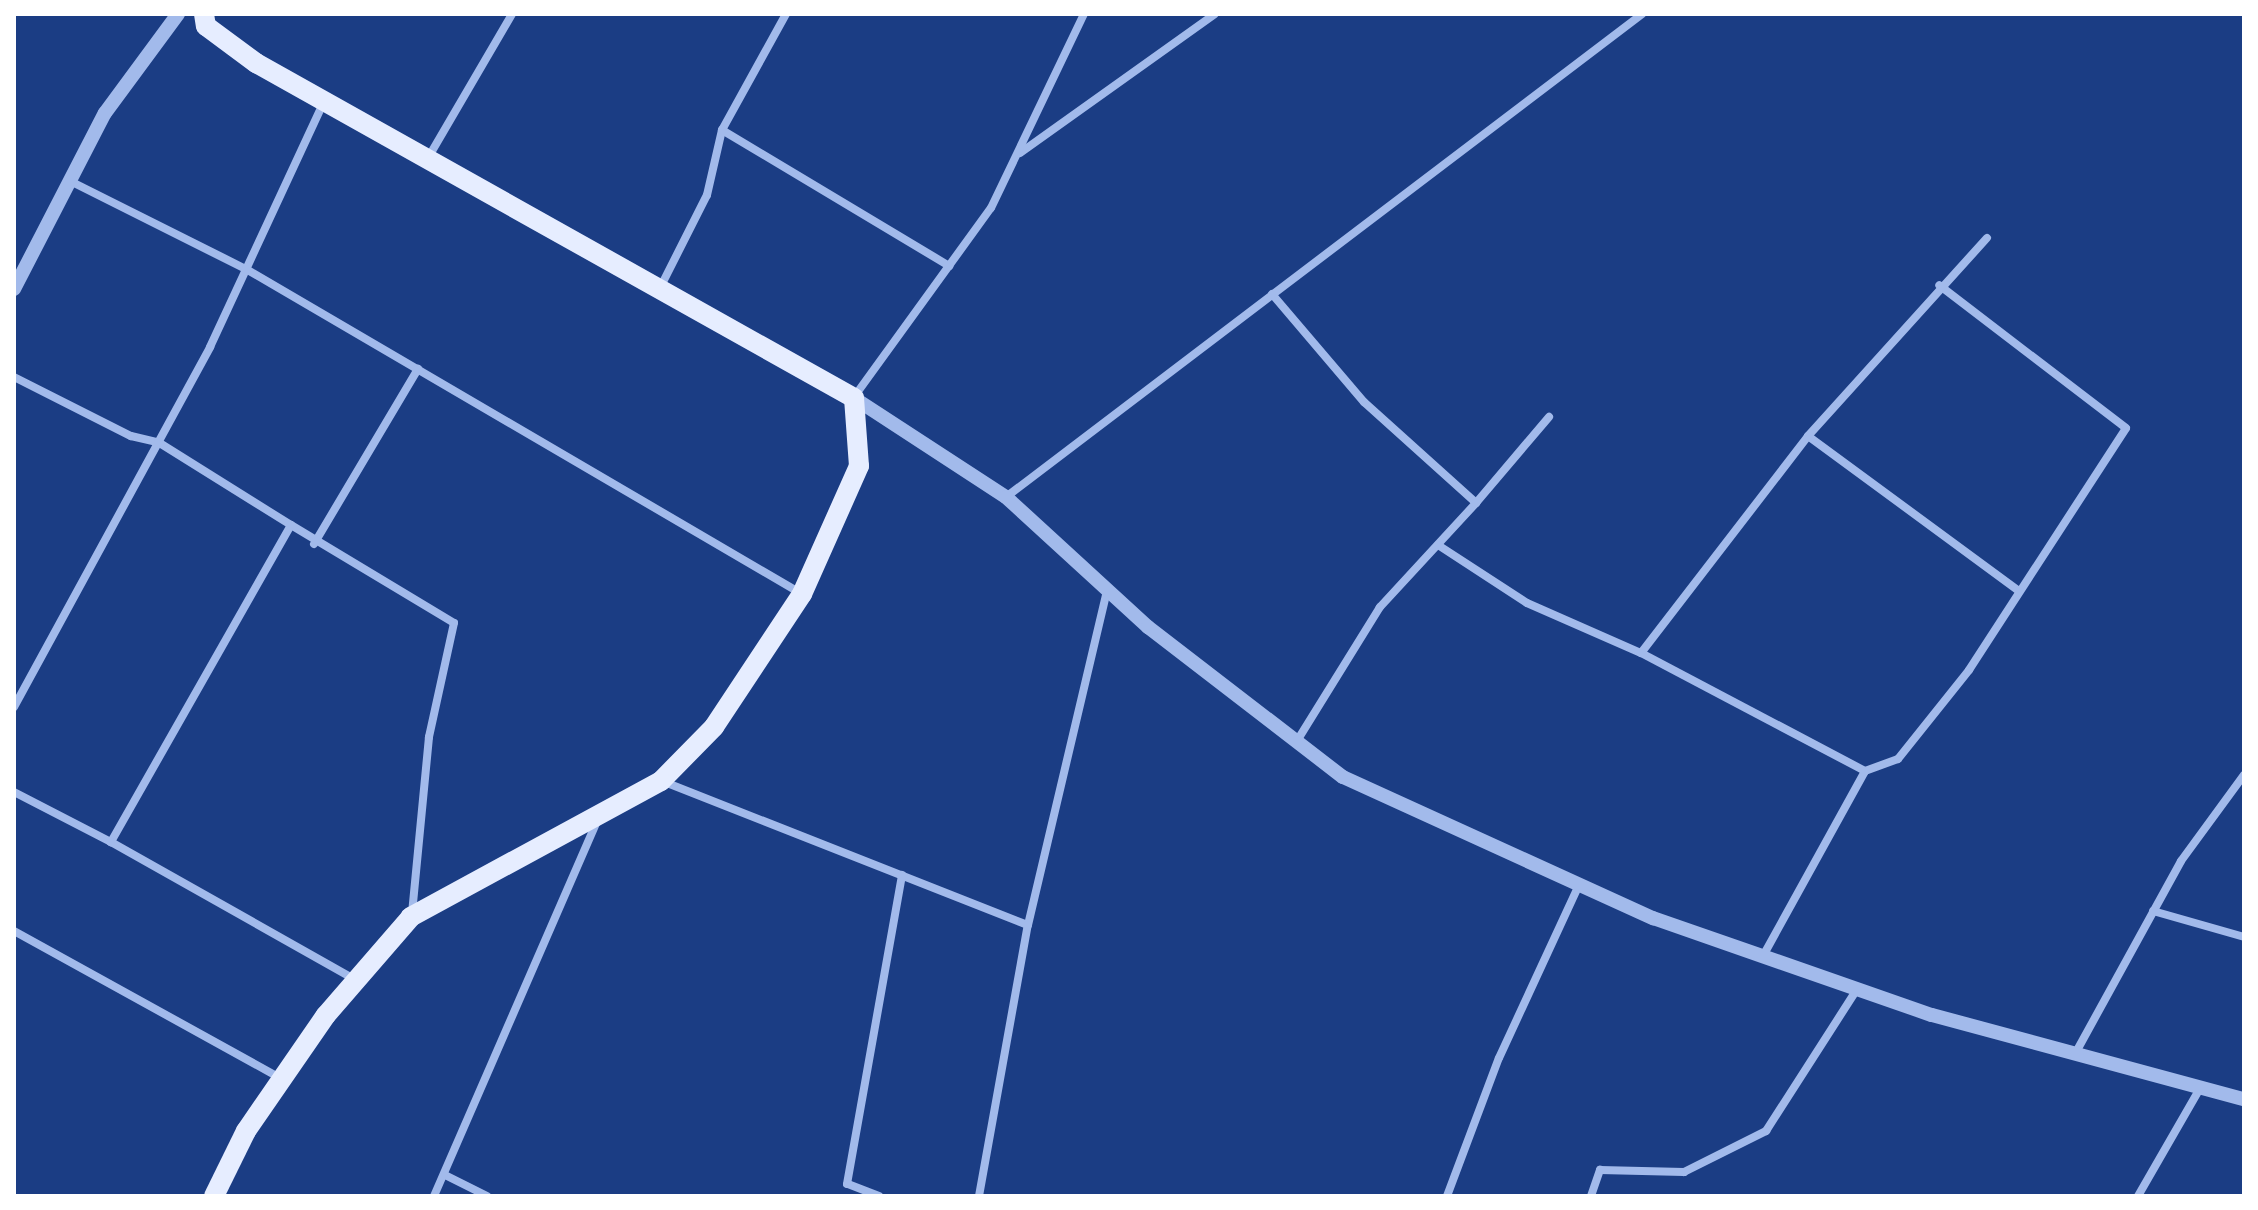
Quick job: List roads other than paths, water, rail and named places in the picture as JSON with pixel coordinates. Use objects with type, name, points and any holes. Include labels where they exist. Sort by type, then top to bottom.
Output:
[{"type":"main road","points":[[204,14],[206,26],[256,63],[854,398],[859,466],[802,594],[714,727],[661,781],[411,917],[357,980],[282,1079],[214,1196]]},
{"type":"street","points":[[14,289],[105,113],[178,14]]},
{"type":"street","points":[[427,159],[512,14]]},
{"type":"street","points":[[659,289],[707,195],[722,130],[786,14]]},
{"type":"street","points":[[1084,14],[1017,155],[949,266],[854,398],[1006,497],[1107,591],[1343,777],[1579,885],[1763,956],[1857,989],[2075,1054],[2244,1099]]},
{"type":"street","points":[[1017,155],[1215,14]]},
{"type":"street","points":[[1006,497],[1642,14]]},
{"type":"street","points":[[14,707],[158,442],[246,269],[324,100]]},
{"type":"street","points":[[722,130],[949,266]]},
{"type":"street","points":[[70,181],[246,269],[802,594]]},
{"type":"street","points":[[1641,653],[1808,436],[1939,285],[1987,238]]},
{"type":"street","points":[[1763,956],[1865,771],[1898,759],[1969,670],[2018,590],[2126,428],[1939,285]]},
{"type":"street","points":[[1272,294],[1364,402],[1476,503]]},
{"type":"street","points":[[314,544],[418,369]]},
{"type":"street","points":[[14,377],[131,436],[158,442],[291,525],[314,544],[454,623],[429,737],[411,917]]},
{"type":"street","points":[[1297,741],[1380,607],[1476,503],[1549,417]]},
{"type":"street","points":[[1808,436],[2018,590]]},
{"type":"street","points":[[111,842],[291,525]]},
{"type":"street","points":[[1438,545],[1527,603],[1641,653],[1865,771]]},
{"type":"street","points":[[979,1196],[1028,925],[1107,591]]},
{"type":"street","points":[[2075,1054],[2153,911],[2244,775]]},
{"type":"street","points":[[661,781],[1028,925]]},
{"type":"street","points":[[14,792],[111,842],[357,980]]},
{"type":"street","points":[[434,1196],[601,814]]},
{"type":"street","points":[[879,1196],[847,1184],[902,875]]},
{"type":"street","points":[[1447,1196],[1499,1058],[1579,885]]},
{"type":"street","points":[[2153,911],[2244,937]]},
{"type":"street","points":[[14,931],[282,1079]]},
{"type":"street","points":[[1591,1196],[1600,1170],[1684,1172],[1766,1131],[1857,989]]},
{"type":"street","points":[[2138,1196],[2200,1088]]},
{"type":"street","points":[[445,1175],[487,1196]]}]
